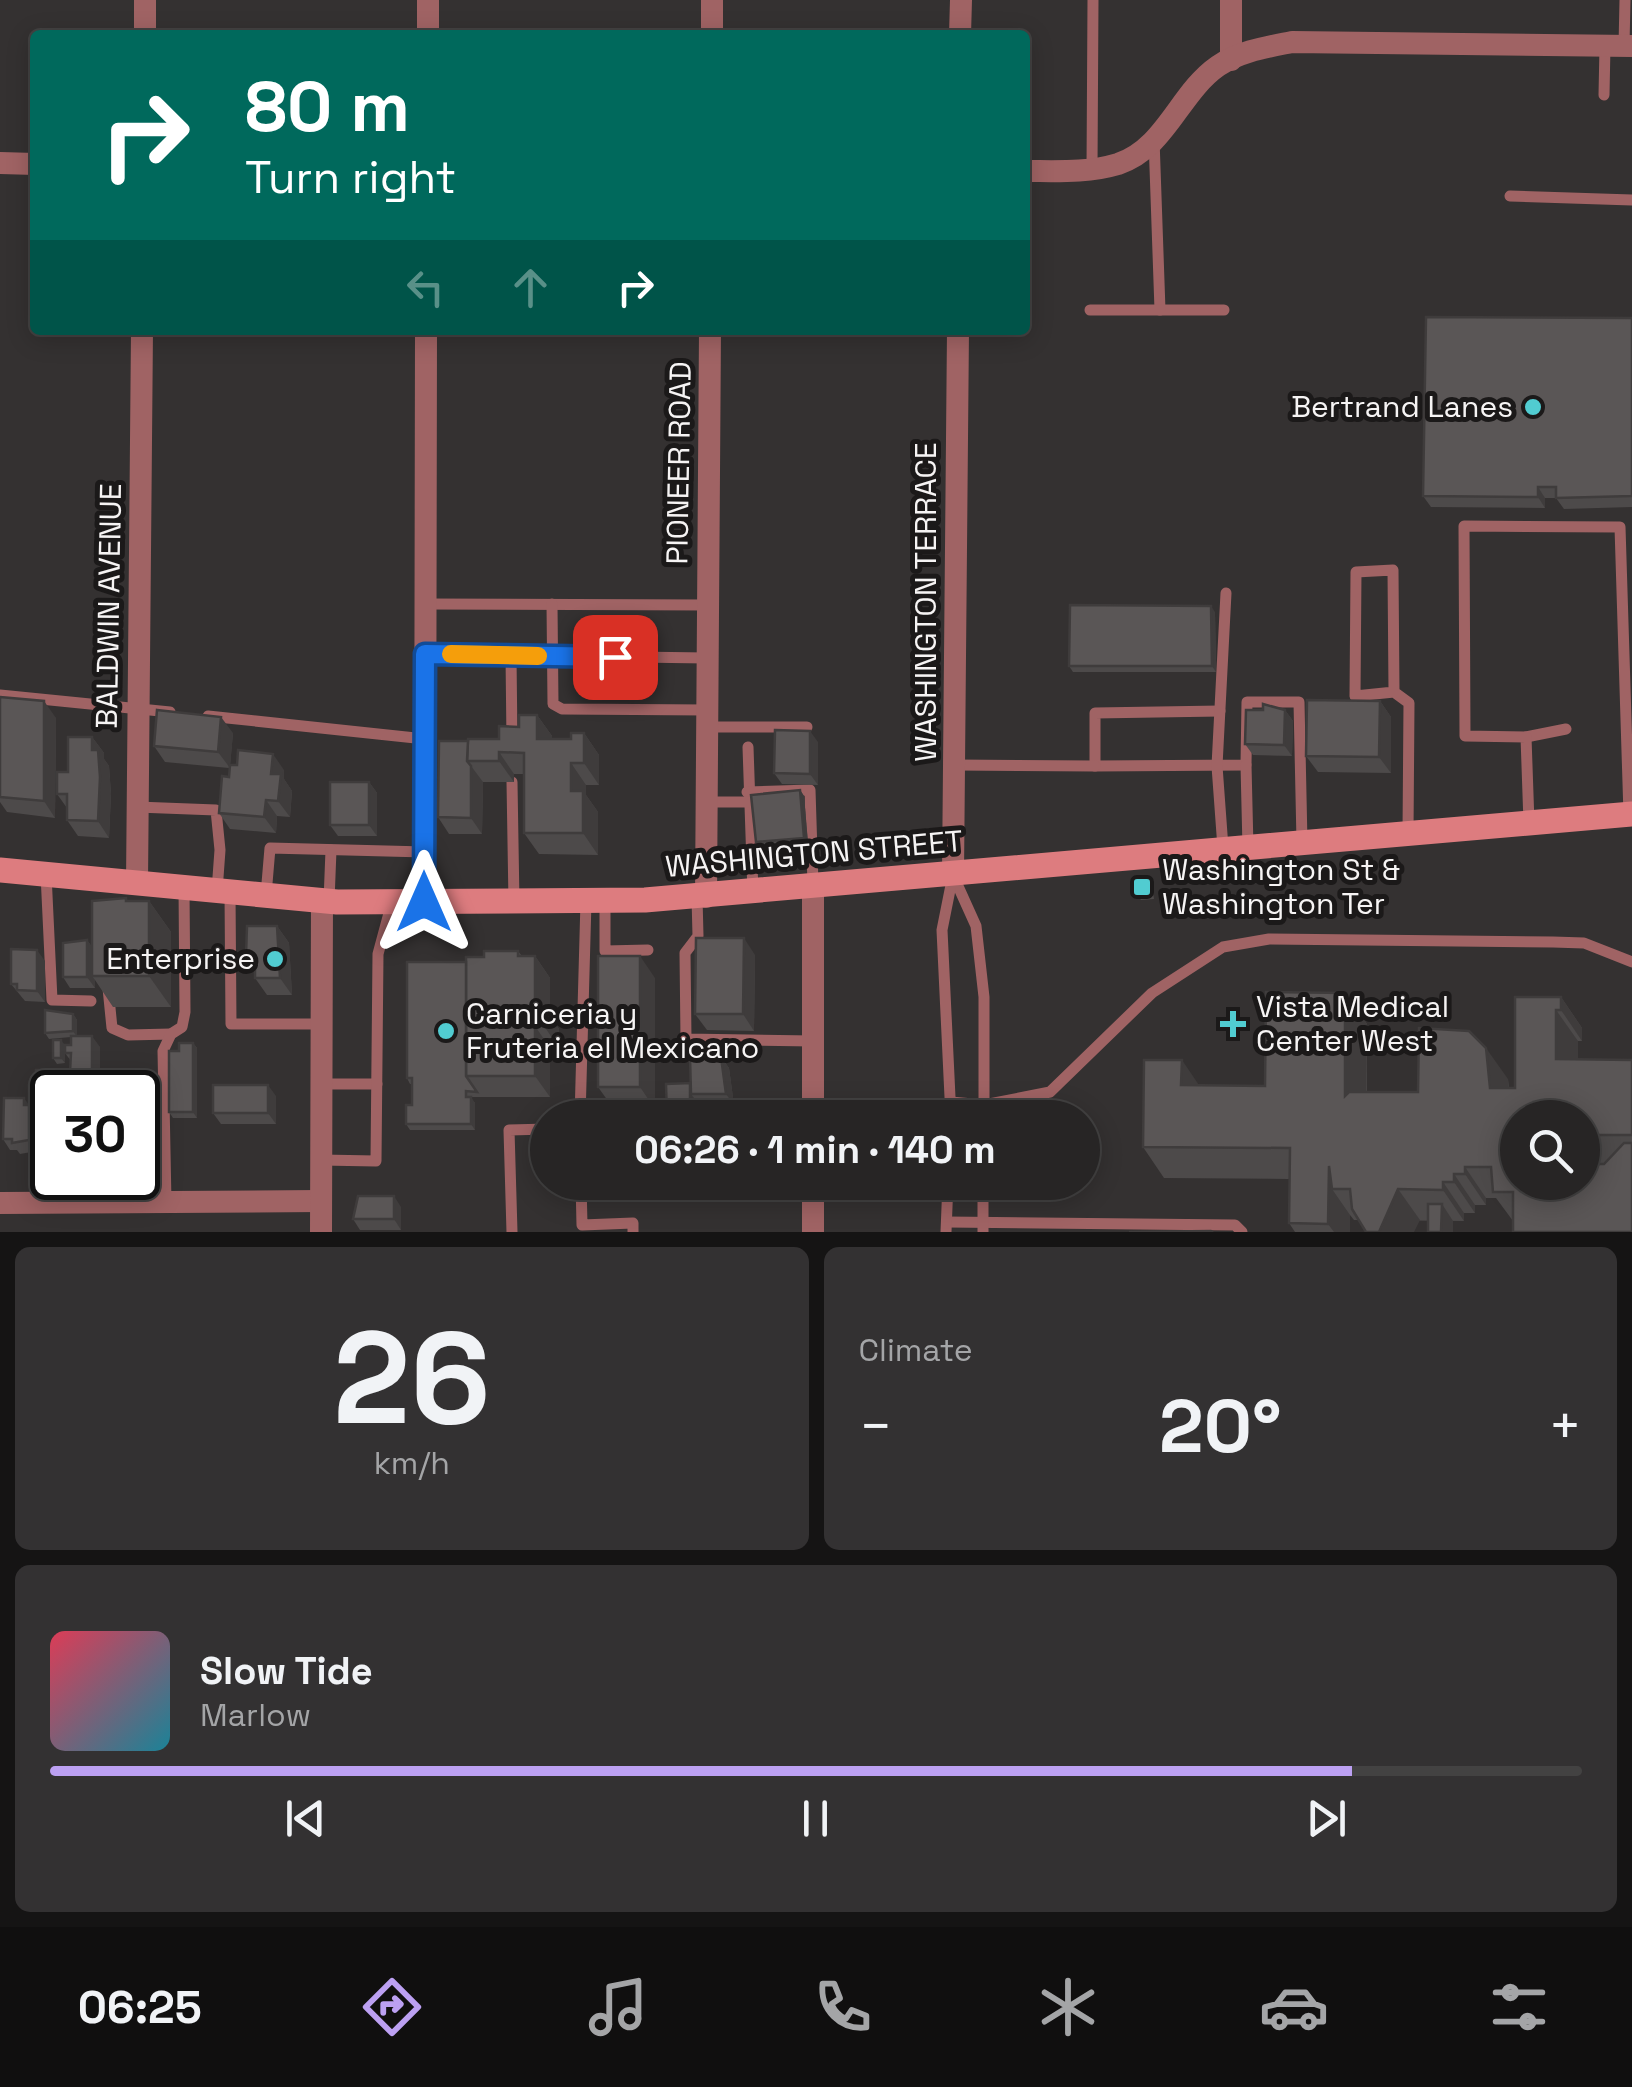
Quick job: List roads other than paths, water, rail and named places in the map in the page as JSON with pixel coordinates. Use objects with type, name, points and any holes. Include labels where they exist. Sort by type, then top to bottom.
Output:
[{"type":"main road","name":"WASHINGTON STREET","points":[[0,870],[108,886],[136,883],[325,901],[514,904],[754,893],[1630,814]]},
{"type":"street","points":[[145,30],[146,0]]},
{"type":"street","points":[[428,0],[428,30]]},
{"type":"street","points":[[712,0],[712,30]]},
{"type":"street","points":[[960,30],[961,0]]},
{"type":"street","points":[[1231,0],[1231,60]]},
{"type":"street","points":[[1030,171],[1092,169],[1120,163],[1154,140],[1192,90],[1231,60],[1255,49],[1292,42],[1620,46]]},
{"type":"street","points":[[0,163],[30,164]]},
{"type":"street","name":"BALDWIN AVENUE","points":[[136,883],[142,335]]},
{"type":"street","points":[[424,902],[426,335]]},
{"type":"street","name":"PIONEER ROAD","points":[[701,897],[706,802],[710,335]]},
{"type":"street","name":"WASHINGTON TERRACE","points":[[953,875],[958,335]]},
{"type":"street","points":[[813,888],[813,1100]]},
{"type":"street","points":[[321,1232],[325,901]]},
{"type":"street","points":[[813,1200],[814,1232]]},
{"type":"street","points":[[0,1203],[321,1201]]},
{"type":"lane","points":[[1092,169],[1093,0]]},
{"type":"lane","points":[[1604,95],[1620,46],[1625,0]]},
{"type":"lane","points":[[1154,140],[1160,310]]},
{"type":"lane","points":[[1510,196],[1632,200]]},
{"type":"lane","points":[[1090,310],[1224,310]]},
{"type":"lane","points":[[1566,729],[1526,737],[1465,736],[1464,526],[1620,527],[1630,814]]},
{"type":"lane","points":[[1394,692],[1393,570],[1356,572],[1354,696],[1394,692],[1409,702],[1408,834]]},
{"type":"lane","points":[[1226,593],[1217,766],[1235,849]]},
{"type":"lane","points":[[426,604],[708,605]]},
{"type":"lane","points":[[552,604],[554,704],[562,710],[807,728]]},
{"type":"lane","points":[[425,654],[707,658]]},
{"type":"lane","points":[[511,656],[512,760]]},
{"type":"lane","points":[[0,695],[176,713]]},
{"type":"lane","points":[[1235,849],[1246,765],[1247,702],[1300,702],[1302,843]]},
{"type":"lane","points":[[1095,766],[1095,712],[1220,711]]},
{"type":"lane","points":[[196,715],[425,739]]},
{"type":"lane","points":[[1526,737],[1529,823]]},
{"type":"lane","points":[[748,747],[747,797],[754,893]]},
{"type":"lane","points":[[954,766],[1246,765]]},
{"type":"lane","points":[[512,782],[514,904]]},
{"type":"lane","points":[[706,802],[810,790],[813,888]]},
{"type":"lane","points":[[137,807],[216,810],[230,1024],[322,1024]]},
{"type":"lane","points":[[266,895],[270,848],[425,852]]},
{"type":"lane","points":[[325,901],[331,850]]},
{"type":"lane","points":[[46,874],[52,1000],[91,1002]]},
{"type":"lane","points":[[951,1100],[942,930],[953,875]]},
{"type":"lane","points":[[953,875],[976,926],[984,997],[984,1100]]},
{"type":"lane","points":[[166,1202],[163,1051],[172,1034],[182,1027],[185,1012],[184,887]]},
{"type":"lane","points":[[701,897],[698,936],[685,953],[686,1039],[813,1042]]},
{"type":"lane","points":[[595,900],[605,951],[648,950]]},
{"type":"lane","points":[[581,1100],[595,900]]},
{"type":"lane","points":[[321,1160],[376,1161],[378,954],[392,902]]},
{"type":"lane","points":[[1022,1100],[1050,1092],[1152,993],[1223,947],[1269,938],[1584,943],[1632,962]]},
{"type":"lane","points":[[108,980],[112,1028],[128,1035],[172,1034]]},
{"type":"lane","points":[[321,1084],[376,1084]]},
{"type":"lane","points":[[512,1232],[509,1130],[530,1129]]},
{"type":"lane","points":[[581,1200],[582,1224],[633,1223],[633,1232]]},
{"type":"lane","points":[[948,1200],[947,1227],[1235,1224],[1242,1232]]},
{"type":"lane","points":[[983,1227],[984,1200]]},
{"type":"place","name":"Bertrand Lanes","points":[[1533,407]]},
{"type":"place","name":"Washington St & Washington Ter","points":[[1142,887]]},
{"type":"place","name":"Enterprise","points":[[275,959]]},
{"type":"place","name":"Vista Medical Center West","points":[[1233,1024]]},
{"type":"place","name":"Carniceria y Fruteria el Mexicano","points":[[446,1031]]}]
